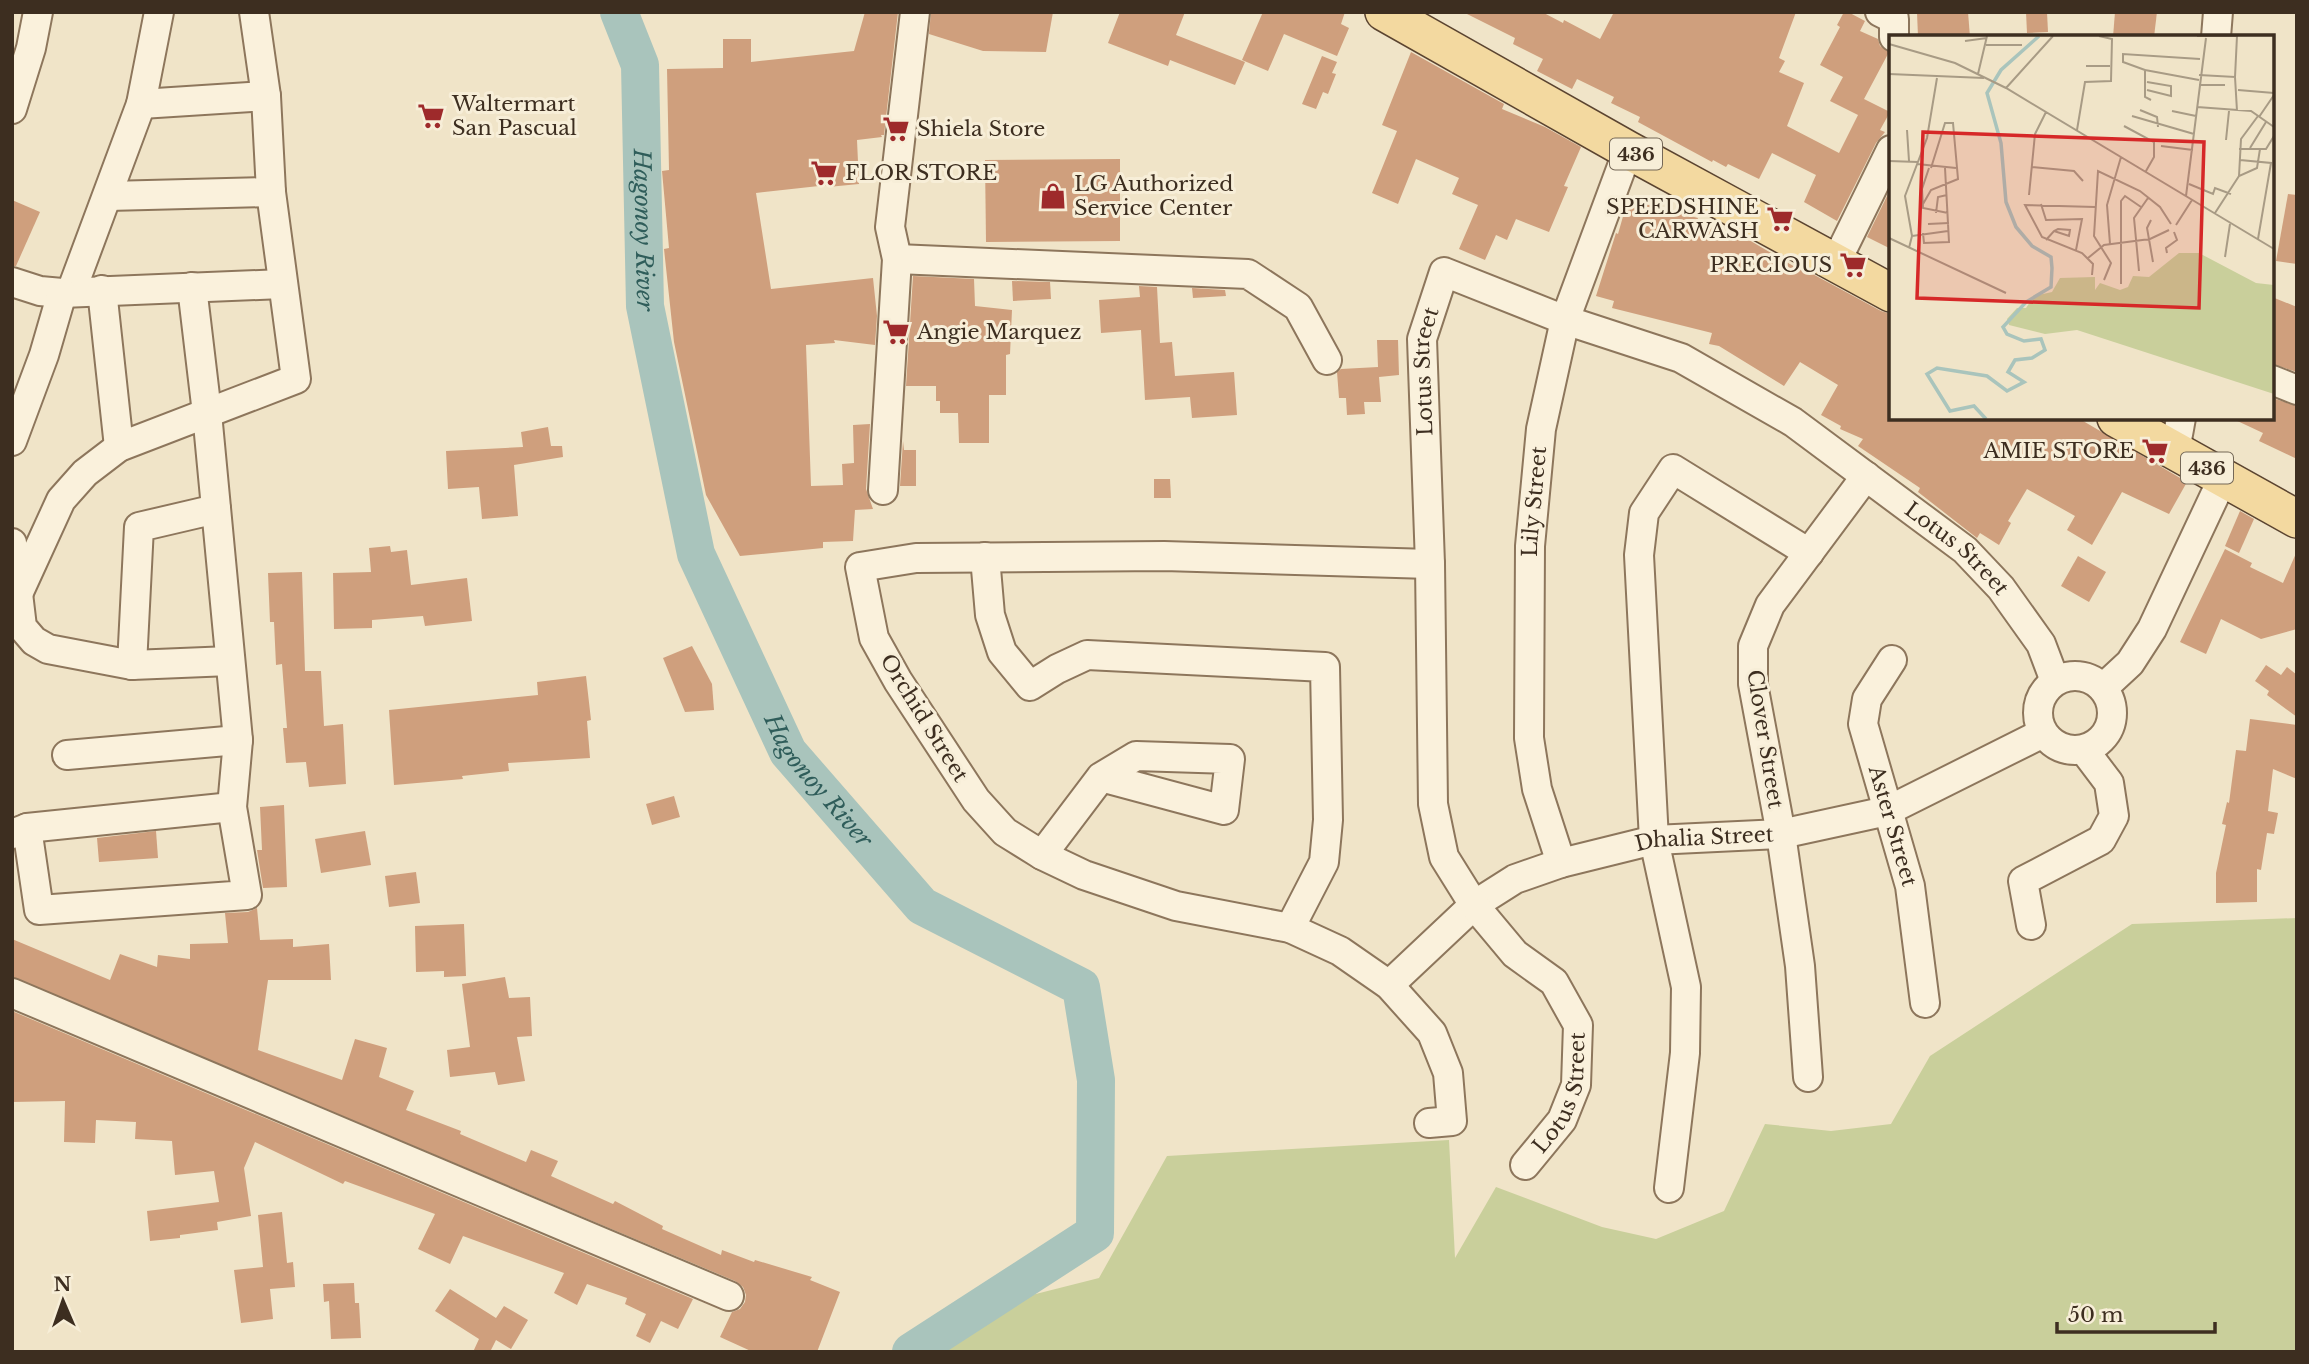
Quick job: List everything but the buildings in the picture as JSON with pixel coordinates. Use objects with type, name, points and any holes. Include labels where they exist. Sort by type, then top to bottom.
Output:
[{"type":"main road","name":"436","points":[[1384,12],[1628,150],[1889,292]]},
{"type":"main road","name":"436","points":[[2123,420],[2178,435],[2223,478],[2297,519]]},
{"type":"street","points":[[12,109],[31,48],[38,12]]},
{"type":"street","points":[[12,441],[66,293],[108,196],[141,104],[159,12]]},
{"type":"street","points":[[18,594],[61,500],[85,473],[119,447],[296,379],[271,192],[266,96],[254,12]]},
{"type":"street","points":[[883,490],[897,259],[890,227],[915,12]]},
{"type":"street","points":[[1880,12],[1894,19],[1894,35]]},
{"type":"street","points":[[2216,35],[2218,12]]},
{"type":"street","points":[[141,104],[266,96]]},
{"type":"street","name":"Lily Street","points":[[1561,863],[1537,789],[1529,738],[1530,559],[1541,429],[1565,320],[1628,150]]},
{"type":"street","points":[[1836,262],[1889,154]]},
{"type":"street","points":[[108,196],[271,192]]},
{"type":"street","points":[[897,259],[1248,274],[1298,307],[1327,360]]},
{"type":"street","name":"Lotus Street","points":[[1525,1165],[1562,1120],[1576,1085],[1578,1025],[1554,982],[1515,954],[1474,905],[1444,857],[1433,804],[1430,564],[1422,339],[1444,272],[1565,320],[1681,358],[1793,422],[1965,550],[2001,588],[2041,644],[2055,681]]},
{"type":"street","points":[[12,282],[40,291],[66,293],[282,284]]},
{"type":"street","points":[[192,287],[207,414],[237,740],[232,807],[247,894],[39,910],[20,831],[232,807]]},
{"type":"street","points":[[102,290],[119,447]]},
{"type":"street","points":[[2274,381],[2297,390]]},
{"type":"street","points":[[1669,1188],[1685,1053],[1686,987],[1654,840],[1639,555],[1644,513],[1673,469],[1809,553]]},
{"type":"street","name":"Clover Street","points":[[1808,1077],[1800,966],[1781,834],[1753,684],[1753,646],[1770,605],[1866,476]]},
{"type":"street","points":[[2103,688],[2130,663],[2152,629],[2223,478]]},
{"type":"street","points":[[132,665],[139,527],[216,509]]},
{"type":"street","points":[[12,543],[22,627],[34,641],[48,649],[132,665],[230,661]]},
{"type":"street","name":"Orchid Street","points":[[1429,1123],[1452,1121],[1448,1073],[1432,1034],[1389,985],[1340,951],[1290,928],[1176,906],[1084,875],[1042,855],[1005,832],[976,800],[898,681],[874,638],[860,567],[916,558],[1164,556],[1430,564]]},
{"type":"street","points":[[985,557],[990,615],[1002,652],[1030,686],[1087,655],[1325,667],[1328,820],[1324,863],[1290,928]]},
{"type":"street","name":"Aster Street","points":[[1892,660],[1867,699],[1863,724],[1910,886],[1925,1003]]},
{"type":"street","points":[[2067,676],[2080,676],[2103,688],[2113,711],[2105,736],[2096,745],[2084,750],[2061,748],[2043,733],[2039,723],[2040,699],[2055,681],[2067,676]]},
{"type":"street","name":"Dhalia Street","points":[[1389,985],[1474,905],[1515,879],[1561,863],[1654,840],[1781,834],[1887,811],[2043,733]]},
{"type":"street","points":[[66,755],[237,740]]},
{"type":"street","points":[[2031,925],[2023,881],[2101,840],[2114,816],[2109,783],[2084,750]]},
{"type":"street","points":[[1042,855],[1101,777]]},
{"type":"street","points":[[12,993],[729,1296]]},
{"type":"green space","points":[[2297,918],[2297,1352],[935,1352],[957,1314],[1099,1278],[1167,1156],[1449,1140],[1455,1258],[1496,1187],[1602,1227],[1656,1239],[1724,1211],[1765,1124],[1831,1131],[1891,1124],[1930,1056],[2132,924]]},
{"type":"waterway","name":"Hagonoy River","points":[[619,12],[640,65],[645,306],[696,554],[788,752],[922,906],[1081,987],[1096,1080],[1095,1233],[911,1352]]},
{"type":"place","name":"Waltermart San Pascual","points":[[431,116]]},
{"type":"place","name":"Shiela Store","points":[[896,129]]},
{"type":"place","name":"FLOR STORE","points":[[824,173]]},
{"type":"place","name":"LG Authorized Service Center","points":[[1053,196]]},
{"type":"place","name":"SPEEDSHINE CARWASH","points":[[1780,219]]},
{"type":"place","name":"PRECIOUS","points":[[1853,265]]},
{"type":"place","name":"Angie Marquez","points":[[896,332]]},
{"type":"place","name":"AMIE STORE","points":[[2155,451]]}]
